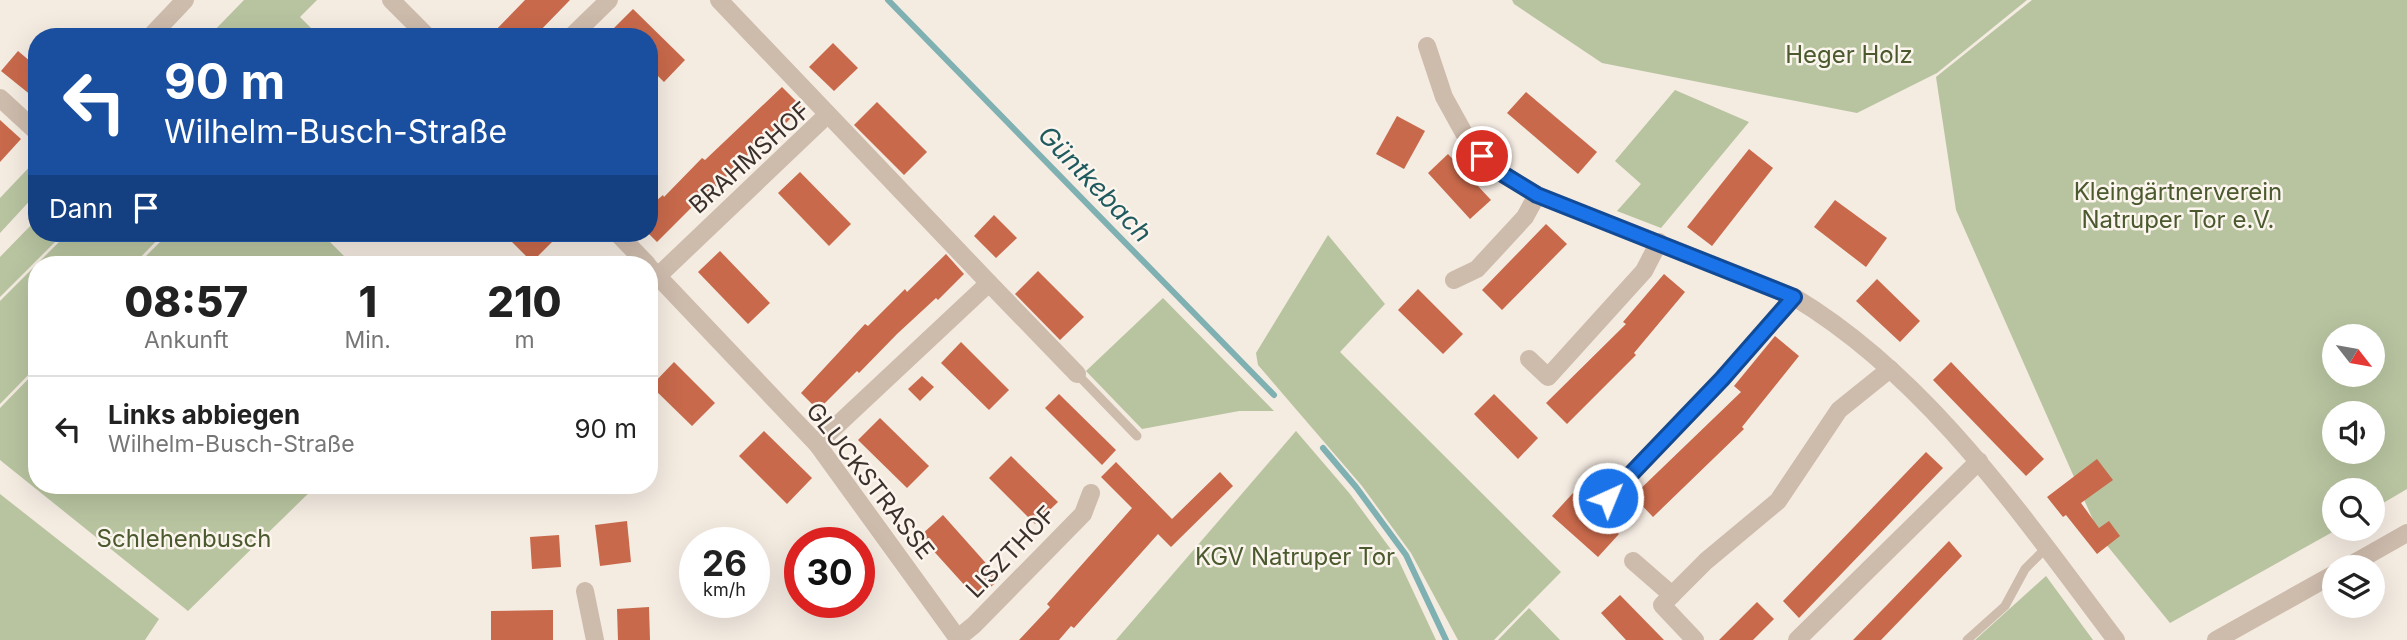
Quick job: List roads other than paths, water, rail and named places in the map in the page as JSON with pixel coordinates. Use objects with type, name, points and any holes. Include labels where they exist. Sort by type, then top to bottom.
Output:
[{"type":"street","points":[[159,28],[185,0]]},
{"type":"street","points":[[391,0],[419,28]]},
{"type":"street","points":[[580,28],[609,0]]},
{"type":"street","points":[[719,0],[827,115]]},
{"type":"street","points":[[1427,46],[1444,97],[1471,144],[1493,168],[1537,195],[1794,297],[1832,320],[1890,369],[1979,461],[2116,640]]},
{"type":"street","points":[[0,98],[28,124]]},
{"type":"street","name":"BRAHMSHOF","points":[[658,263],[827,115],[1077,374]]},
{"type":"street","points":[[1454,280],[1477,270],[1525,217],[1537,195]]},
{"type":"street","name":"GLUCKSTRASSE","points":[[626,242],[639,256]]},
{"type":"street","points":[[1529,359],[1548,377],[1644,271],[1658,242]]},
{"type":"street","name":"GLUCKSTRASSE","points":[[658,276],[817,444],[958,639]]},
{"type":"street","points":[[817,444],[989,283]]},
{"type":"street","points":[[1608,498],[1722,379],[1794,297]]},
{"type":"street","points":[[1696,640],[1662,605],[1706,561],[1778,501],[1839,410],[1890,369]]},
{"type":"street","points":[[1797,640],[1979,461]]},
{"type":"street","name":"LISZTHOF","points":[[958,639],[1083,514],[1091,493]]},
{"type":"street","points":[[2368,555],[2407,533]]},
{"type":"street","points":[[1633,561],[1672,595]]},
{"type":"street","points":[[2216,640],[2322,581]]},
{"type":"street","points":[[586,591],[595,640]]},
{"type":"lane","points":[[1077,374],[1138,436]]},
{"type":"lane","points":[[1967,640],[2005,606],[2025,569],[2046,548]]},
{"type":"waterway","name":"Güntkebach","points":[[888,0],[1274,395]]},
{"type":"waterway","name":"Güntkebach","points":[[1323,448],[1356,487],[1406,555],[1446,640]]},
{"type":"park label","name":"Heger Holz","points":[[1849,55]]},
{"type":"park label","name":"Kleingärtnerverein Natruper Tor e.V.","points":[[2178,206]]},
{"type":"park label","name":"Schlehenbusch","points":[[184,539]]},
{"type":"park label","name":"KGV Natruper Tor","points":[[1295,557]]}]
